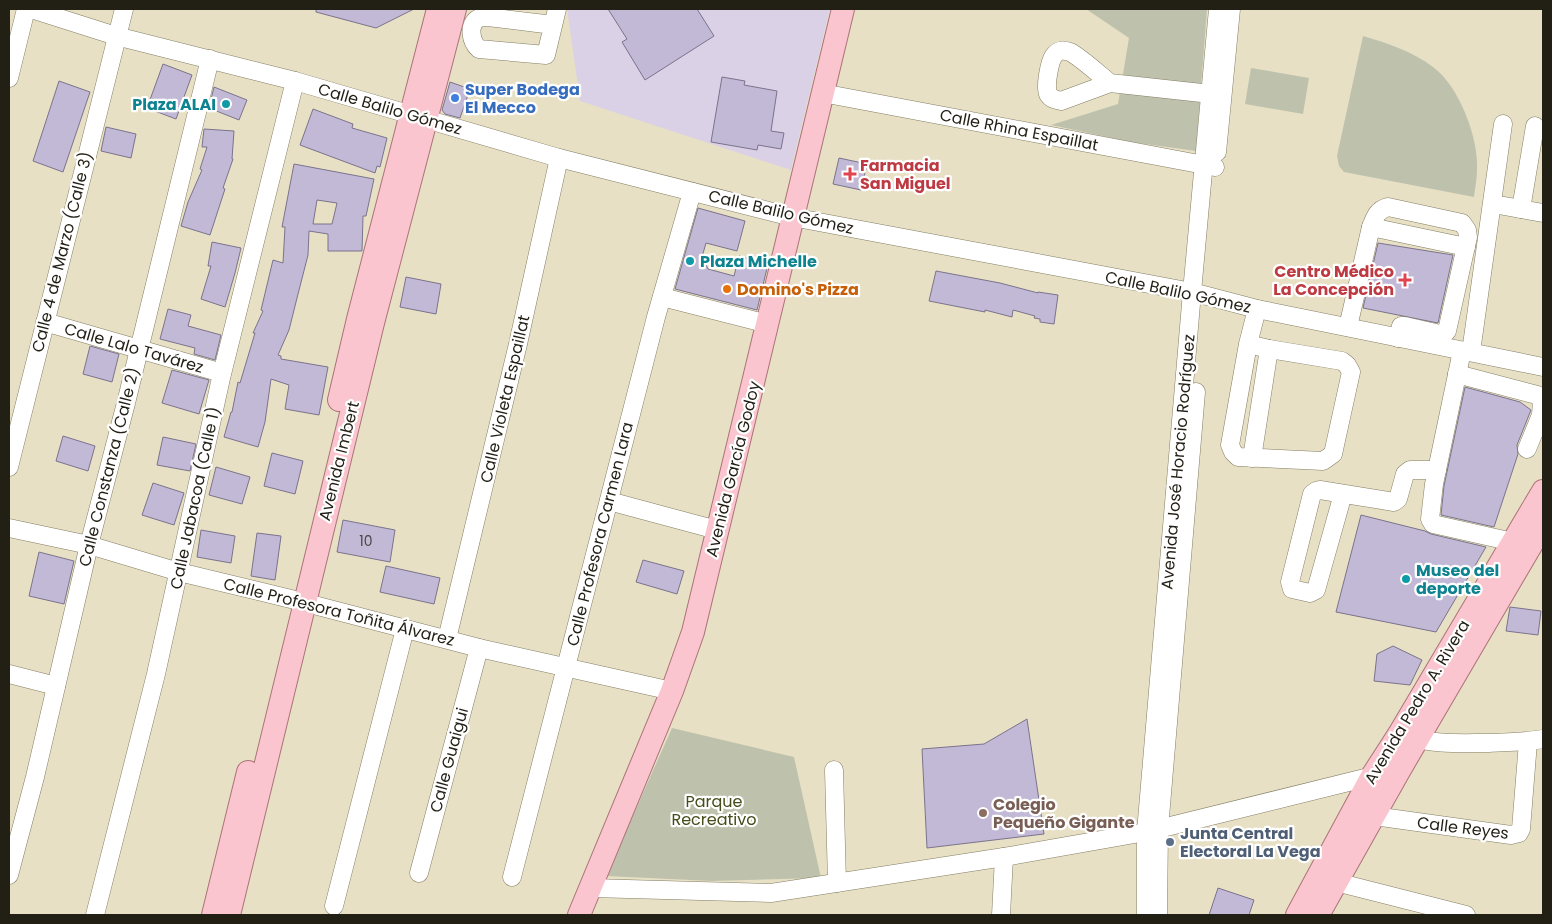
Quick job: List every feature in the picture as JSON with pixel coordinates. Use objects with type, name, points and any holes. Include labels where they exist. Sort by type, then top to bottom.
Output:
[{"type":"main road","name":"Avenida Imbert","points":[[419,117],[438,9]]},
{"type":"main road","name":"Avenida Imbert","points":[[221,914],[366,321],[419,117],[455,9]]},
{"type":"main road","name":"Avenida García Godoy","points":[[579,915],[672,691],[693,632],[843,9]]},
{"type":"main road","name":"Avenida Pedro A. Rivera","points":[[1318,915],[1399,771],[1408,737],[1513,542],[1543,491]]},
{"type":"main road","name":"Avenida Pedro A. Rivera","points":[[1297,915],[1372,776],[1408,737],[1543,525]]},
{"type":"street","points":[[9,78],[26,9]]},
{"type":"street","name":"Calle Balilo Gómez","points":[[31,9],[116,36],[295,81],[559,158],[792,217],[1198,293],[1257,309],[1543,367]]},
{"type":"street","name":"Calle 4 de Marzo (Calle 3)","points":[[9,467],[124,9]]},
{"type":"street","name":"Avenida José Horacio Rodríguez","points":[[1146,915],[1209,166],[1211,94],[1218,9]]},
{"type":"street","name":"Avenida José Horacio Rodríguez","points":[[1209,166],[1224,95],[1231,9]]},
{"type":"street","name":"Calle Constanza (Calle 2)","points":[[9,876],[35,777],[89,545],[210,59]]},
{"type":"street","name":"Calle Jabacoa (Calle 1)","points":[[95,915],[156,674],[222,373],[295,81]]},
{"type":"street","points":[[1110,83],[1211,94]]},
{"type":"street","name":"Calle Rhina Espaillat","points":[[822,93],[1209,166]]},
{"type":"street","points":[[1503,124],[1493,204],[1466,352],[1457,374],[1437,470],[1430,519],[1433,524],[1513,542]]},
{"type":"street","points":[[1520,209],[1535,126]]},
{"type":"street","name":"Calle Violeta Espaillat","points":[[447,639],[518,344],[559,158]]},
{"type":"street","name":"Calle Profesora Carmen Lara","points":[[512,877],[662,297],[692,192]]},
{"type":"street","points":[[1493,204],[1543,213]]},
{"type":"street","points":[[1348,327],[1371,227],[1376,214],[1381,209],[1388,207],[1462,223],[1467,230],[1468,237],[1447,331],[1440,334],[1401,326],[1398,338]]},
{"type":"street","points":[[662,297],[768,324]]},
{"type":"street","points":[[1248,344],[1342,361],[1347,365],[1351,372],[1333,454],[1329,458],[1323,461],[1252,458],[1238,457],[1233,452],[1230,445],[1248,344],[1257,309]]},
{"type":"street","name":"Calle Lalo Tavárez","points":[[45,322],[222,373]]},
{"type":"street","points":[[1252,458],[1269,349]]},
{"type":"street","points":[[1457,374],[1537,395],[1542,401],[1542,415],[1528,449]]},
{"type":"street","points":[[1342,494],[1316,590],[1310,593],[1292,589],[1290,582],[1312,494],[1320,490],[1397,502],[1405,474],[1408,471],[1437,470]]},
{"type":"street","points":[[609,501],[717,530]]},
{"type":"street","name":"Calle Profesora Toñita Álvarez","points":[[9,528],[89,545],[179,572],[298,600],[480,648],[672,691]]},
{"type":"street","points":[[334,906],[405,629]]},
{"type":"street","name":"Calle Guaigui","points":[[418,873],[480,648]]},
{"type":"street","points":[[9,674],[56,686]]},
{"type":"street","points":[[1408,737],[1445,744],[1536,740]]},
{"type":"street","name":"Calle Reyes","points":[[1374,816],[1511,835],[1519,833],[1522,829],[1536,740]]},
{"type":"street","points":[[834,770],[838,883]]},
{"type":"street","points":[[591,888],[771,893],[1004,857],[1153,830],[1399,771]]},
{"type":"street","name":"Avenida José Horacio Rodríguez","points":[[1153,830],[1158,915]]},
{"type":"street","points":[[1000,915],[1004,857]]},
{"type":"street","points":[[1336,882],[1466,915]]},
{"type":"shaded area","points":[[567,9],[830,9],[791,170],[580,101]]},
{"type":"green space","points":[[1086,9],[1207,9],[1196,151],[1131,142],[1051,125],[1118,104],[1129,38]]},
{"type":"green space","points":[[1363,36],[1417,56],[1433,67],[1451,87],[1466,114],[1475,143],[1477,170],[1474,197],[1344,172],[1339,166],[1337,156]]},
{"type":"green space","points":[[1251,68],[1309,78],[1303,114],[1245,104]]},
{"type":"green space","name":"Parque Recreativo","points":[[672,728],[794,757],[821,878],[712,881],[606,876]]},
{"type":"building","points":[[316,9],[414,9],[376,28],[316,12]]},
{"type":"building","points":[[608,9],[697,9],[714,36],[645,80],[622,42],[627,39]]},
{"type":"building","points":[[163,64],[192,75],[176,119],[147,108]]},
{"type":"building","points":[[722,77],[745,81],[744,85],[777,91],[771,131],[784,133],[781,149],[758,145],[757,150],[711,142]]},
{"type":"building","points":[[59,81],[90,92],[63,172],[33,161]]},
{"type":"building","name":"Super Bodega El Mecco","points":[[450,82],[470,89],[460,118],[445,114],[442,110]]},
{"type":"building","name":"Plaza ALAI","points":[[214,87],[247,100],[239,120],[209,108]]},
{"type":"building","points":[[313,109],[353,124],[352,128],[387,138],[380,167],[377,166],[375,173],[300,145]]},
{"type":"building","points":[[106,127],[136,134],[131,158],[101,151]]},
{"type":"building","points":[[204,129],[234,131],[233,159],[210,235],[181,226],[188,202],[202,170],[200,169],[207,147],[202,147]]},
{"type":"building","name":"Farmacia San Miguel","points":[[839,158],[867,164],[861,190],[833,184]]},
{"type":"building","points":[[294,164],[374,179],[366,216],[363,216],[362,251],[328,251],[328,234],[309,231],[308,255],[289,330],[278,355],[281,356],[281,359],[328,367],[319,415],[285,409],[289,385],[271,379],[265,422],[258,447],[224,437],[232,412],[238,382],[240,383],[255,333],[253,333],[263,311],[261,310],[273,260],[283,263],[285,227],[282,227]],"holes":[[[317,200],[337,203],[332,224],[313,224]]]},
{"type":"building","name":"Plaza Michelle","points":[[698,208],[745,221],[737,251],[706,243],[702,257],[708,269],[734,276],[739,256],[768,264],[757,310],[675,289]]},
{"type":"building","points":[[212,242],[241,248],[225,307],[201,299],[211,266],[208,266]]},
{"type":"building","name":"Centro Médico La Concepción","points":[[1378,243],[1453,255],[1438,323],[1363,308]]},
{"type":"building","points":[[936,271],[1000,283],[1038,293],[1058,295],[1054,324],[1040,322],[1040,319],[1034,318],[1035,316],[1013,310],[1012,317],[985,310],[985,312],[929,301]]},
{"type":"building","points":[[406,277],[441,284],[436,314],[400,307]]},
{"type":"building","points":[[168,309],[191,315],[188,326],[221,335],[215,360],[194,354],[195,348],[160,339]]},
{"type":"building","points":[[90,346],[119,354],[112,382],[83,374]]},
{"type":"building","points":[[172,370],[209,380],[199,414],[162,403]]},
{"type":"building","points":[[1465,387],[1520,402],[1531,410],[1517,445],[1518,454],[1494,527],[1441,515],[1444,486]]},
{"type":"building","points":[[63,436],[95,446],[88,471],[56,461]]},
{"type":"building","points":[[163,437],[196,444],[190,471],[157,465]]},
{"type":"building","points":[[272,453],[303,461],[295,494],[264,486]]},
{"type":"building","points":[[216,467],[250,477],[242,504],[209,495]]},
{"type":"building","points":[[153,483],[184,493],[174,525],[142,515]]},
{"type":"building","name":"Museo del deporte","points":[[1361,515],[1486,547],[1436,632],[1336,612]]},
{"type":"building","points":[[343,520],[395,530],[390,562],[337,552]]},
{"type":"building","points":[[201,530],[235,536],[231,563],[197,557]]},
{"type":"building","points":[[257,533],[281,536],[275,580],[251,576]]},
{"type":"building","points":[[39,552],[74,561],[64,604],[29,596]]},
{"type":"building","points":[[643,560],[684,571],[677,594],[636,582]]},
{"type":"building","points":[[386,566],[440,578],[434,604],[380,592]]},
{"type":"building","points":[[1510,607],[1541,611],[1538,635],[1506,631]]},
{"type":"building","points":[[1393,646],[1422,660],[1410,685],[1374,681],[1377,654]]},
{"type":"building","name":"Colegio Pequeño Gigante","points":[[1027,719],[1044,834],[927,848],[922,749],[984,744]]},
{"type":"building","points":[[1218,888],[1254,900],[1249,915],[1209,915]]},
{"type":"place","name":"Super Bodega El Mecco","points":[[455,98]]},
{"type":"place","name":"Plaza ALAI","points":[[226,104]]},
{"type":"place","name":"Farmacia San Miguel","points":[[850,174]]},
{"type":"place","name":"Plaza Michelle","points":[[690,261]]},
{"type":"place","name":"Centro Médico La Concepción","points":[[1405,280]]},
{"type":"place","name":"Domino's Pizza","points":[[727,289]]},
{"type":"place","name":"Museo del deporte","points":[[1406,579]]},
{"type":"place","name":"Colegio Pequeño Gigante","points":[[983,813]]},
{"type":"place","name":"Junta Central Electoral La Vega","points":[[1170,842]]}]
